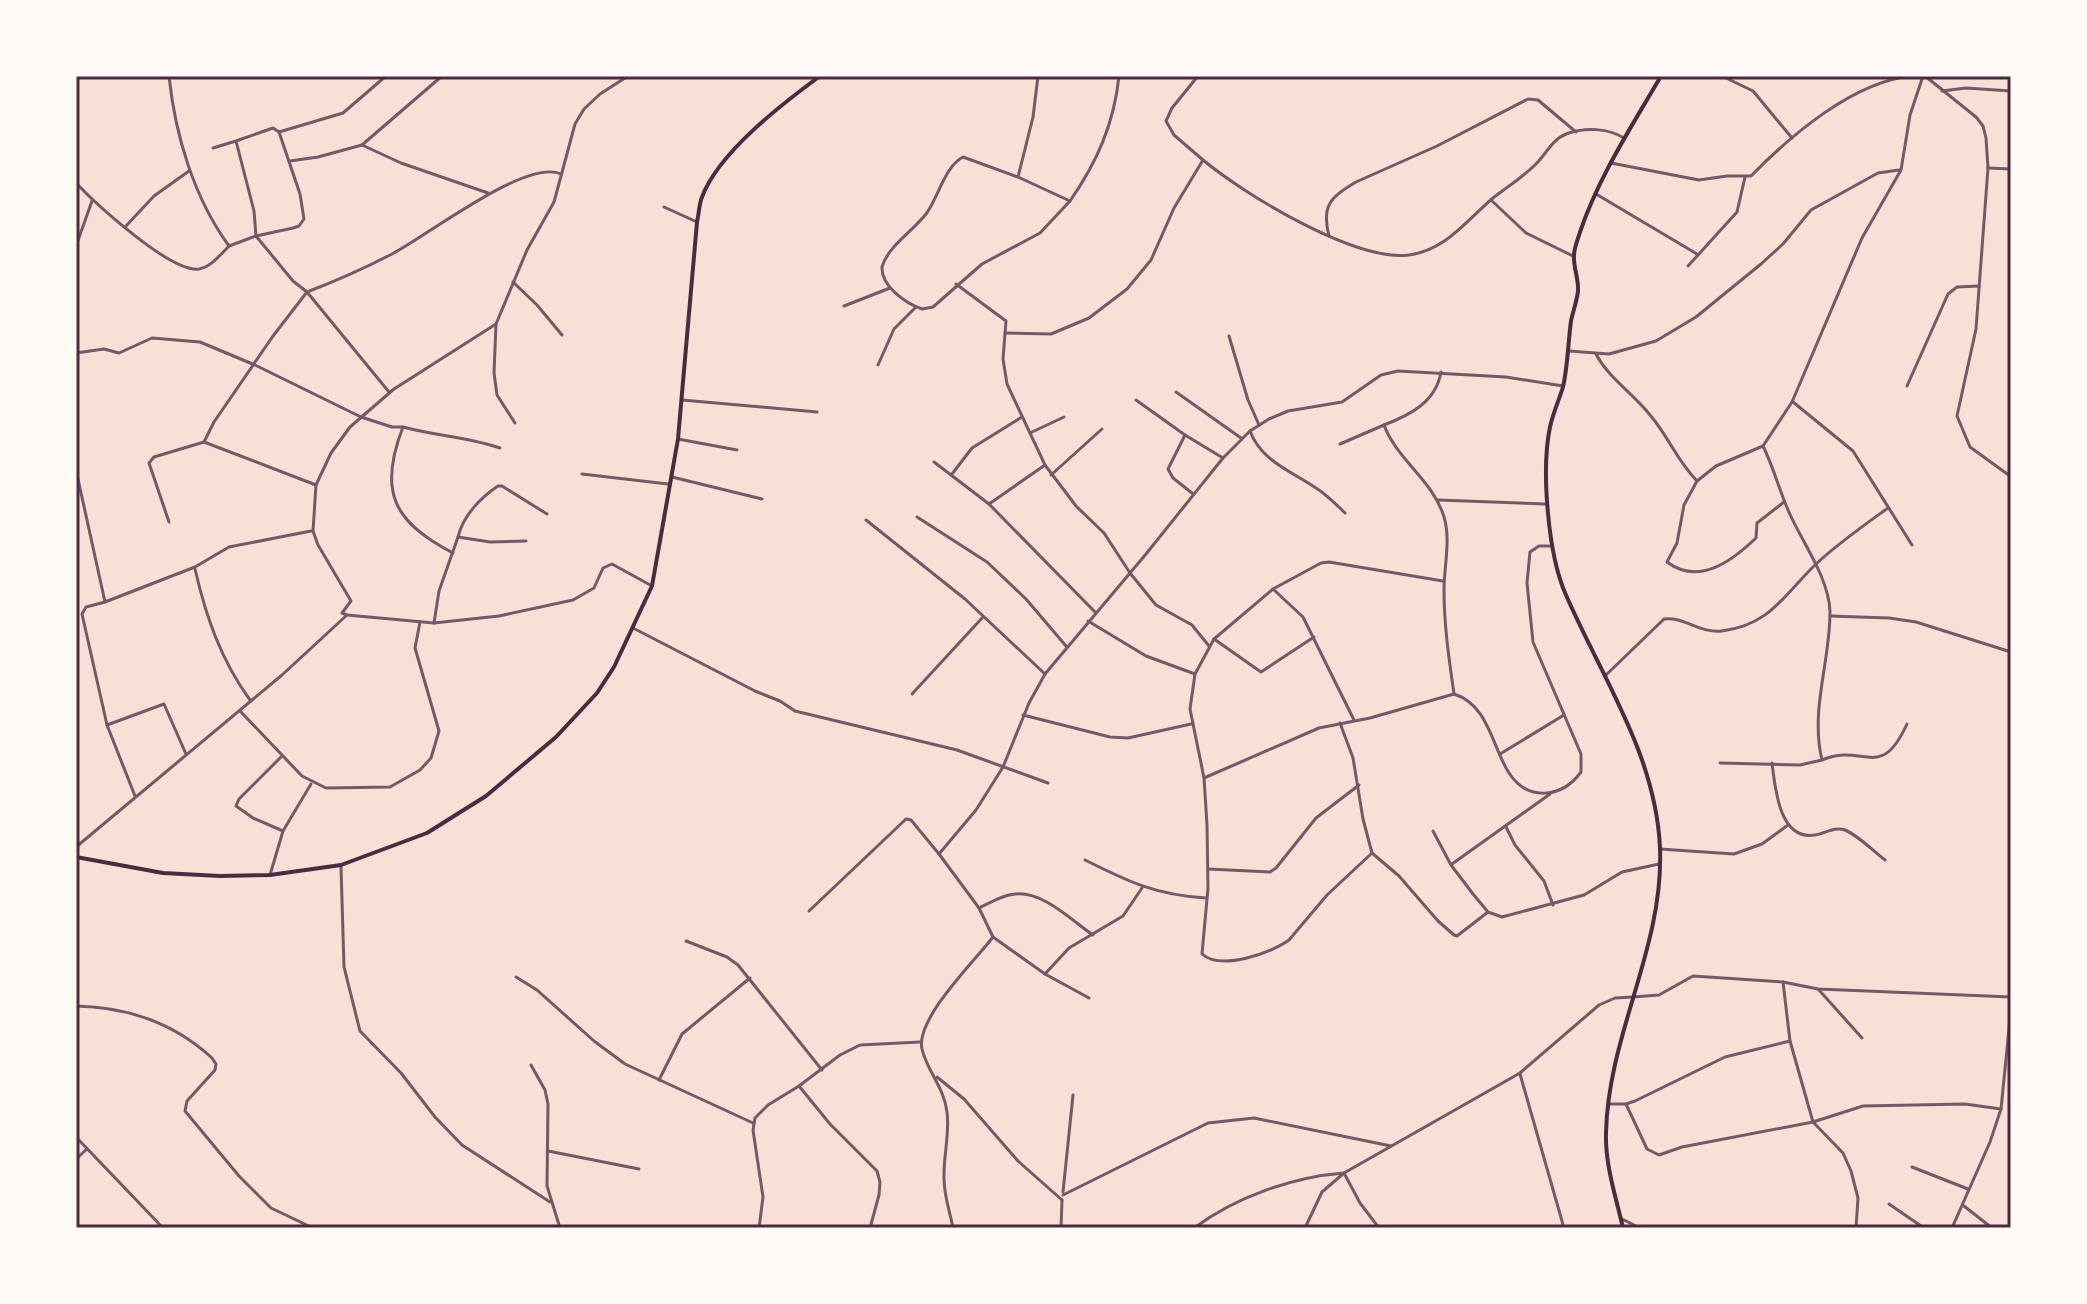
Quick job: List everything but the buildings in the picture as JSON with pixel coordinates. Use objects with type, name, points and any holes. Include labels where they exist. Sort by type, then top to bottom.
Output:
[{"type":"main road","points":[[76,857],[163,873],[220,876],[270,875],[341,865],[427,833],[486,796],[556,737],[597,693],[614,667],[652,586],[678,439],[697,222],[702,196],[728,157],[756,127],[820,76]]},
{"type":"main road","points":[[1623,1228],[1608,1165],[1608,1104],[1620,1040],[1656,918],[1660,864],[1658,817],[1636,744],[1565,593],[1552,546],[1548,505],[1550,429],[1563,386],[1578,290],[1573,256],[1611,163],[1661,76]]},
{"type":"street","points":[[169,76],[189,171],[218,231],[229,246]]},
{"type":"street","points":[[279,132],[343,113],[386,76]]},
{"type":"street","points":[[289,161],[362,145],[442,76]]},
{"type":"street","points":[[1018,177],[1033,117],[1038,76]]},
{"type":"street","points":[[1070,201],[969,158],[958,159],[928,212],[884,260],[882,273],[890,288],[916,307],[933,307],[982,264],[1040,233],[1070,201],[1093,167],[1113,114],[1119,76]]},
{"type":"street","points":[[1198,76],[1172,108],[1166,121],[1174,135],[1252,197],[1329,236],[1378,254],[1409,255],[1441,246],[1535,165],[1559,138],[1576,132],[1611,130],[1624,138]]},
{"type":"street","points":[[1722,76],[1753,91],[1792,138]]},
{"type":"street","points":[[1688,266],[1737,212],[1745,177],[1751,176],[1792,138],[1854,95],[1898,77],[1912,76]]},
{"type":"street","points":[[1784,502],[1757,523],[1756,538],[1734,556],[1706,572],[1688,571],[1670,565],[1667,559],[1677,543],[1684,505],[1697,481],[1716,466],[1763,446],[1792,402],[1862,238],[1901,170],[1910,115],[1924,76],[1983,126],[1988,168],[1976,329],[1957,416],[1970,447],[2010,476]]},
{"type":"street","points":[[515,423],[497,395],[494,373],[496,324],[512,282],[554,202],[570,139],[584,109],[625,77]]},
{"type":"street","points":[[1942,91],[1966,88],[2011,91]]},
{"type":"street","points":[[1329,236],[1327,210],[1334,195],[1528,99],[1538,100],[1576,132]]},
{"type":"street","points":[[76,183],[92,201],[162,255],[193,269],[202,269],[210,264],[229,246],[293,228],[303,222],[300,194],[279,132],[273,128],[213,148]]},
{"type":"street","points":[[236,141],[254,211],[256,236],[293,281],[307,292],[390,393]]},
{"type":"street","points":[[362,145],[401,163],[488,193]]},
{"type":"street","points":[[1005,333],[1051,334],[1089,318],[1127,289],[1151,260],[1174,208],[1203,160]]},
{"type":"street","points":[[1611,163],[1699,180],[1751,176]]},
{"type":"street","points":[[1988,168],[2011,169]]},
{"type":"street","points":[[204,442],[214,422],[273,336],[307,292],[391,254],[488,193],[546,170],[562,174]]},
{"type":"street","points":[[1569,351],[1609,354],[1656,341],[1696,317],[1761,264],[1783,244],[1811,210],[1878,173],[1901,170]]},
{"type":"street","points":[[124,227],[154,196],[189,171]]},
{"type":"street","points":[[1596,194],[1697,254]]},
{"type":"street","points":[[1491,200],[1526,233],[1573,256]]},
{"type":"street","points":[[76,246],[92,201]]},
{"type":"street","points":[[664,207],[697,222]]},
{"type":"street","points":[[512,282],[537,305],[562,335]]},
{"type":"street","points":[[956,284],[1006,321],[1004,372],[1010,395],[1051,475],[1076,506],[1104,533],[1156,605],[1192,625],[1209,646]]},
{"type":"street","points":[[1907,386],[1948,294],[1957,287],[1979,286]]},
{"type":"street","points":[[844,306],[890,288]]},
{"type":"street","points":[[878,365],[894,329],[916,307]]},
{"type":"street","points":[[496,324],[390,393],[361,417],[331,453],[316,485],[313,531],[351,601],[342,613],[434,623],[499,616],[573,600],[594,588],[607,565],[612,564],[652,586]]},
{"type":"street","points":[[1229,336],[1248,400],[1259,425]]},
{"type":"street","points":[[76,353],[104,349],[119,353],[152,338],[200,342],[361,417],[392,427],[500,448]]},
{"type":"street","points":[[1595,354],[1609,375],[1648,412],[1678,461],[1697,481]]},
{"type":"street","points":[[939,854],[976,810],[1003,767],[1023,715],[1045,674],[1192,493],[1250,431],[1288,411],[1342,402],[1381,375],[1398,371],[1506,377],[1563,386]]},
{"type":"street","points":[[1340,444],[1415,410],[1439,385],[1441,372]]},
{"type":"street","points":[[1176,392],[1241,438]]},
{"type":"street","points":[[682,400],[817,412]]},
{"type":"street","points":[[1136,400],[1223,458]]},
{"type":"street","points":[[1792,402],[1853,451],[1912,545]]},
{"type":"street","points":[[952,474],[972,448],[1022,417]]},
{"type":"street","points":[[1030,433],[1064,417]]},
{"type":"street","points":[[1384,425],[1395,446],[1438,500],[1447,533],[1444,623],[1454,694]]},
{"type":"street","points":[[403,427],[391,475],[392,494],[397,507],[414,528],[453,553]]},
{"type":"street","points":[[1051,475],[1102,429]]},
{"type":"street","points":[[1250,431],[1256,445],[1268,458],[1316,488],[1345,513]]},
{"type":"street","points":[[1185,435],[1168,469],[1173,478],[1192,493]]},
{"type":"street","points":[[678,439],[737,450]]},
{"type":"street","points":[[169,522],[149,463],[154,457],[204,442],[316,485]]},
{"type":"street","points":[[1763,446],[1784,502],[1824,585],[1830,616],[1816,725],[1822,760]]},
{"type":"street","points":[[934,462],[989,504],[1095,612]]},
{"type":"street","points":[[989,504],[1045,465]]},
{"type":"street","points":[[76,470],[105,602]]},
{"type":"street","points":[[582,474],[668,484]]},
{"type":"street","points":[[670,476],[762,499]]},
{"type":"street","points":[[434,623],[439,591],[461,526],[470,511],[498,486],[502,486],[547,514]]},
{"type":"street","points":[[1438,500],[1548,505]]},
{"type":"street","points":[[1606,676],[1664,619],[1672,617],[1704,631],[1720,632],[1740,627],[1775,609],[1814,565],[1888,508]]},
{"type":"street","points":[[917,517],[987,562],[1026,599],[1066,646]]},
{"type":"street","points":[[866,520],[934,572],[1045,674]]},
{"type":"street","points":[[135,796],[107,725],[82,614],[86,607],[195,567],[229,547],[313,531]]},
{"type":"street","points":[[458,537],[490,542],[526,541]]},
{"type":"street","points":[[1451,865],[1550,794],[1575,780],[1583,764],[1533,642],[1527,583],[1530,552],[1539,546],[1552,546]]},
{"type":"street","points":[[1372,853],[1327,895],[1289,940],[1277,948],[1256,956],[1223,961],[1204,957],[1201,952],[1208,869],[1204,778],[1191,724],[1195,674],[1214,639],[1273,589],[1314,565],[1329,562],[1444,581]]},
{"type":"street","points":[[195,567],[204,606],[220,651],[250,700]]},
{"type":"street","points":[[1273,589],[1296,609],[1314,637],[1355,721]]},
{"type":"street","points":[[76,847],[347,615]]},
{"type":"street","points":[[1830,616],[1916,622],[2011,652]]},
{"type":"street","points":[[912,694],[983,617]]},
{"type":"street","points":[[1088,621],[1146,656],[1195,674]]},
{"type":"street","points":[[239,710],[312,783],[326,788],[390,787],[420,770],[431,758],[439,731],[415,648],[420,622]]},
{"type":"street","points":[[633,628],[795,711],[933,744],[1048,783]]},
{"type":"street","points":[[1214,639],[1261,672],[1314,637]]},
{"type":"street","points":[[1204,778],[1301,734],[1454,694],[1469,701],[1479,711],[1510,774],[1523,787],[1536,793],[1550,794]]},
{"type":"street","points":[[107,725],[164,704],[186,754]]},
{"type":"street","points":[[1023,715],[1110,737],[1128,738],[1191,724]]},
{"type":"street","points":[[1500,754],[1564,715]]},
{"type":"street","points":[[1340,723],[1359,785],[1363,819],[1372,853],[1399,876],[1454,935],[1457,936],[1488,912]]},
{"type":"street","points":[[1720,763],[1800,765],[1843,754],[1872,759],[1883,757],[1899,743],[1907,724]]},
{"type":"street","points":[[282,756],[239,799],[236,806],[253,818],[283,831]]},
{"type":"street","points":[[1772,763],[1779,803],[1788,825],[1804,835],[1813,836],[1846,830],[1885,860]]},
{"type":"street","points":[[270,875],[283,831],[312,783]]},
{"type":"street","points":[[1208,869],[1270,872],[1322,812],[1359,785]]},
{"type":"street","points":[[809,911],[906,819],[911,820],[979,908],[993,937],[1045,974],[1089,998]]},
{"type":"street","points":[[1660,849],[1734,854],[1749,851],[1788,825]]},
{"type":"street","points":[[1506,826],[1515,845],[1544,881],[1553,905]]},
{"type":"street","points":[[1433,831],[1451,865],[1488,912],[1508,917],[1589,893],[1622,872],[1660,864]]},
{"type":"street","points":[[1085,860],[1142,888],[1207,898]]},
{"type":"street","points":[[341,865],[344,967],[360,1031],[395,1066],[435,1117],[462,1145],[550,1202]]},
{"type":"street","points":[[1045,974],[1064,952],[1123,916],[1142,888]]},
{"type":"street","points":[[979,908],[1003,897],[1026,894],[1042,900],[1093,935]]},
{"type":"street","points":[[953,1228],[944,1184],[947,1111],[921,1042],[933,1013],[993,937]]},
{"type":"street","points":[[686,941],[727,957],[750,978],[822,1070]]},
{"type":"street","points":[[1305,1228],[1322,1192],[1344,1173],[1520,1073],[1599,1005],[1615,998],[1659,995],[1693,976],[1783,982],[1818,989],[2011,997]]},
{"type":"street","points":[[516,977],[537,990],[625,1064],[753,1123]]},
{"type":"street","points":[[659,1080],[682,1034],[750,978]]},
{"type":"street","points":[[1783,982],[1790,1041],[1813,1122],[1843,1153],[1851,1171],[1858,1198],[1856,1228]]},
{"type":"street","points":[[1818,989],[1862,1038]]},
{"type":"street","points":[[76,1006],[113,1009],[161,1022],[207,1054],[216,1068],[187,1101],[185,1111],[239,1176],[271,1208],[313,1228]]},
{"type":"street","points":[[1952,1228],[2001,1109],[2011,1009]]},
{"type":"street","points":[[1608,1104],[1626,1104],[1725,1057],[1790,1041]]},
{"type":"street","points":[[759,1228],[763,1197],[753,1123],[768,1105],[840,1055],[860,1045],[921,1042]]},
{"type":"street","points":[[531,1065],[545,1090],[548,1104],[547,1186],[560,1228]]},
{"type":"street","points":[[1520,1073],[1564,1228]]},
{"type":"street","points":[[935,1076],[964,1099],[1018,1161],[1062,1200]]},
{"type":"street","points":[[799,1086],[830,1124],[877,1171],[879,1195],[870,1228]]},
{"type":"street","points":[[2004,1093],[2011,1094]]},
{"type":"street","points":[[1061,1228],[1073,1095]]},
{"type":"street","points":[[1626,1104],[1647,1149],[1659,1155],[1682,1147],[1813,1122],[1863,1106],[1965,1104],[2001,1109]]},
{"type":"street","points":[[1063,1195],[1208,1123],[1227,1120],[1254,1118],[1391,1146]]},
{"type":"street","points":[[76,1137],[163,1228]]},
{"type":"street","points":[[76,1159],[87,1149]]},
{"type":"street","points":[[548,1151],[639,1169]]},
{"type":"street","points":[[1912,1167],[1970,1189]]},
{"type":"street","points":[[1194,1228],[1229,1206],[1281,1185],[1319,1175],[1344,1173]]},
{"type":"street","points":[[1344,1173],[1360,1203],[1379,1228]]},
{"type":"street","points":[[1889,1204],[1924,1228]]},
{"type":"street","points":[[1962,1205],[1992,1228]]},
{"type":"street","points":[[1621,1218],[1640,1228]]}]
